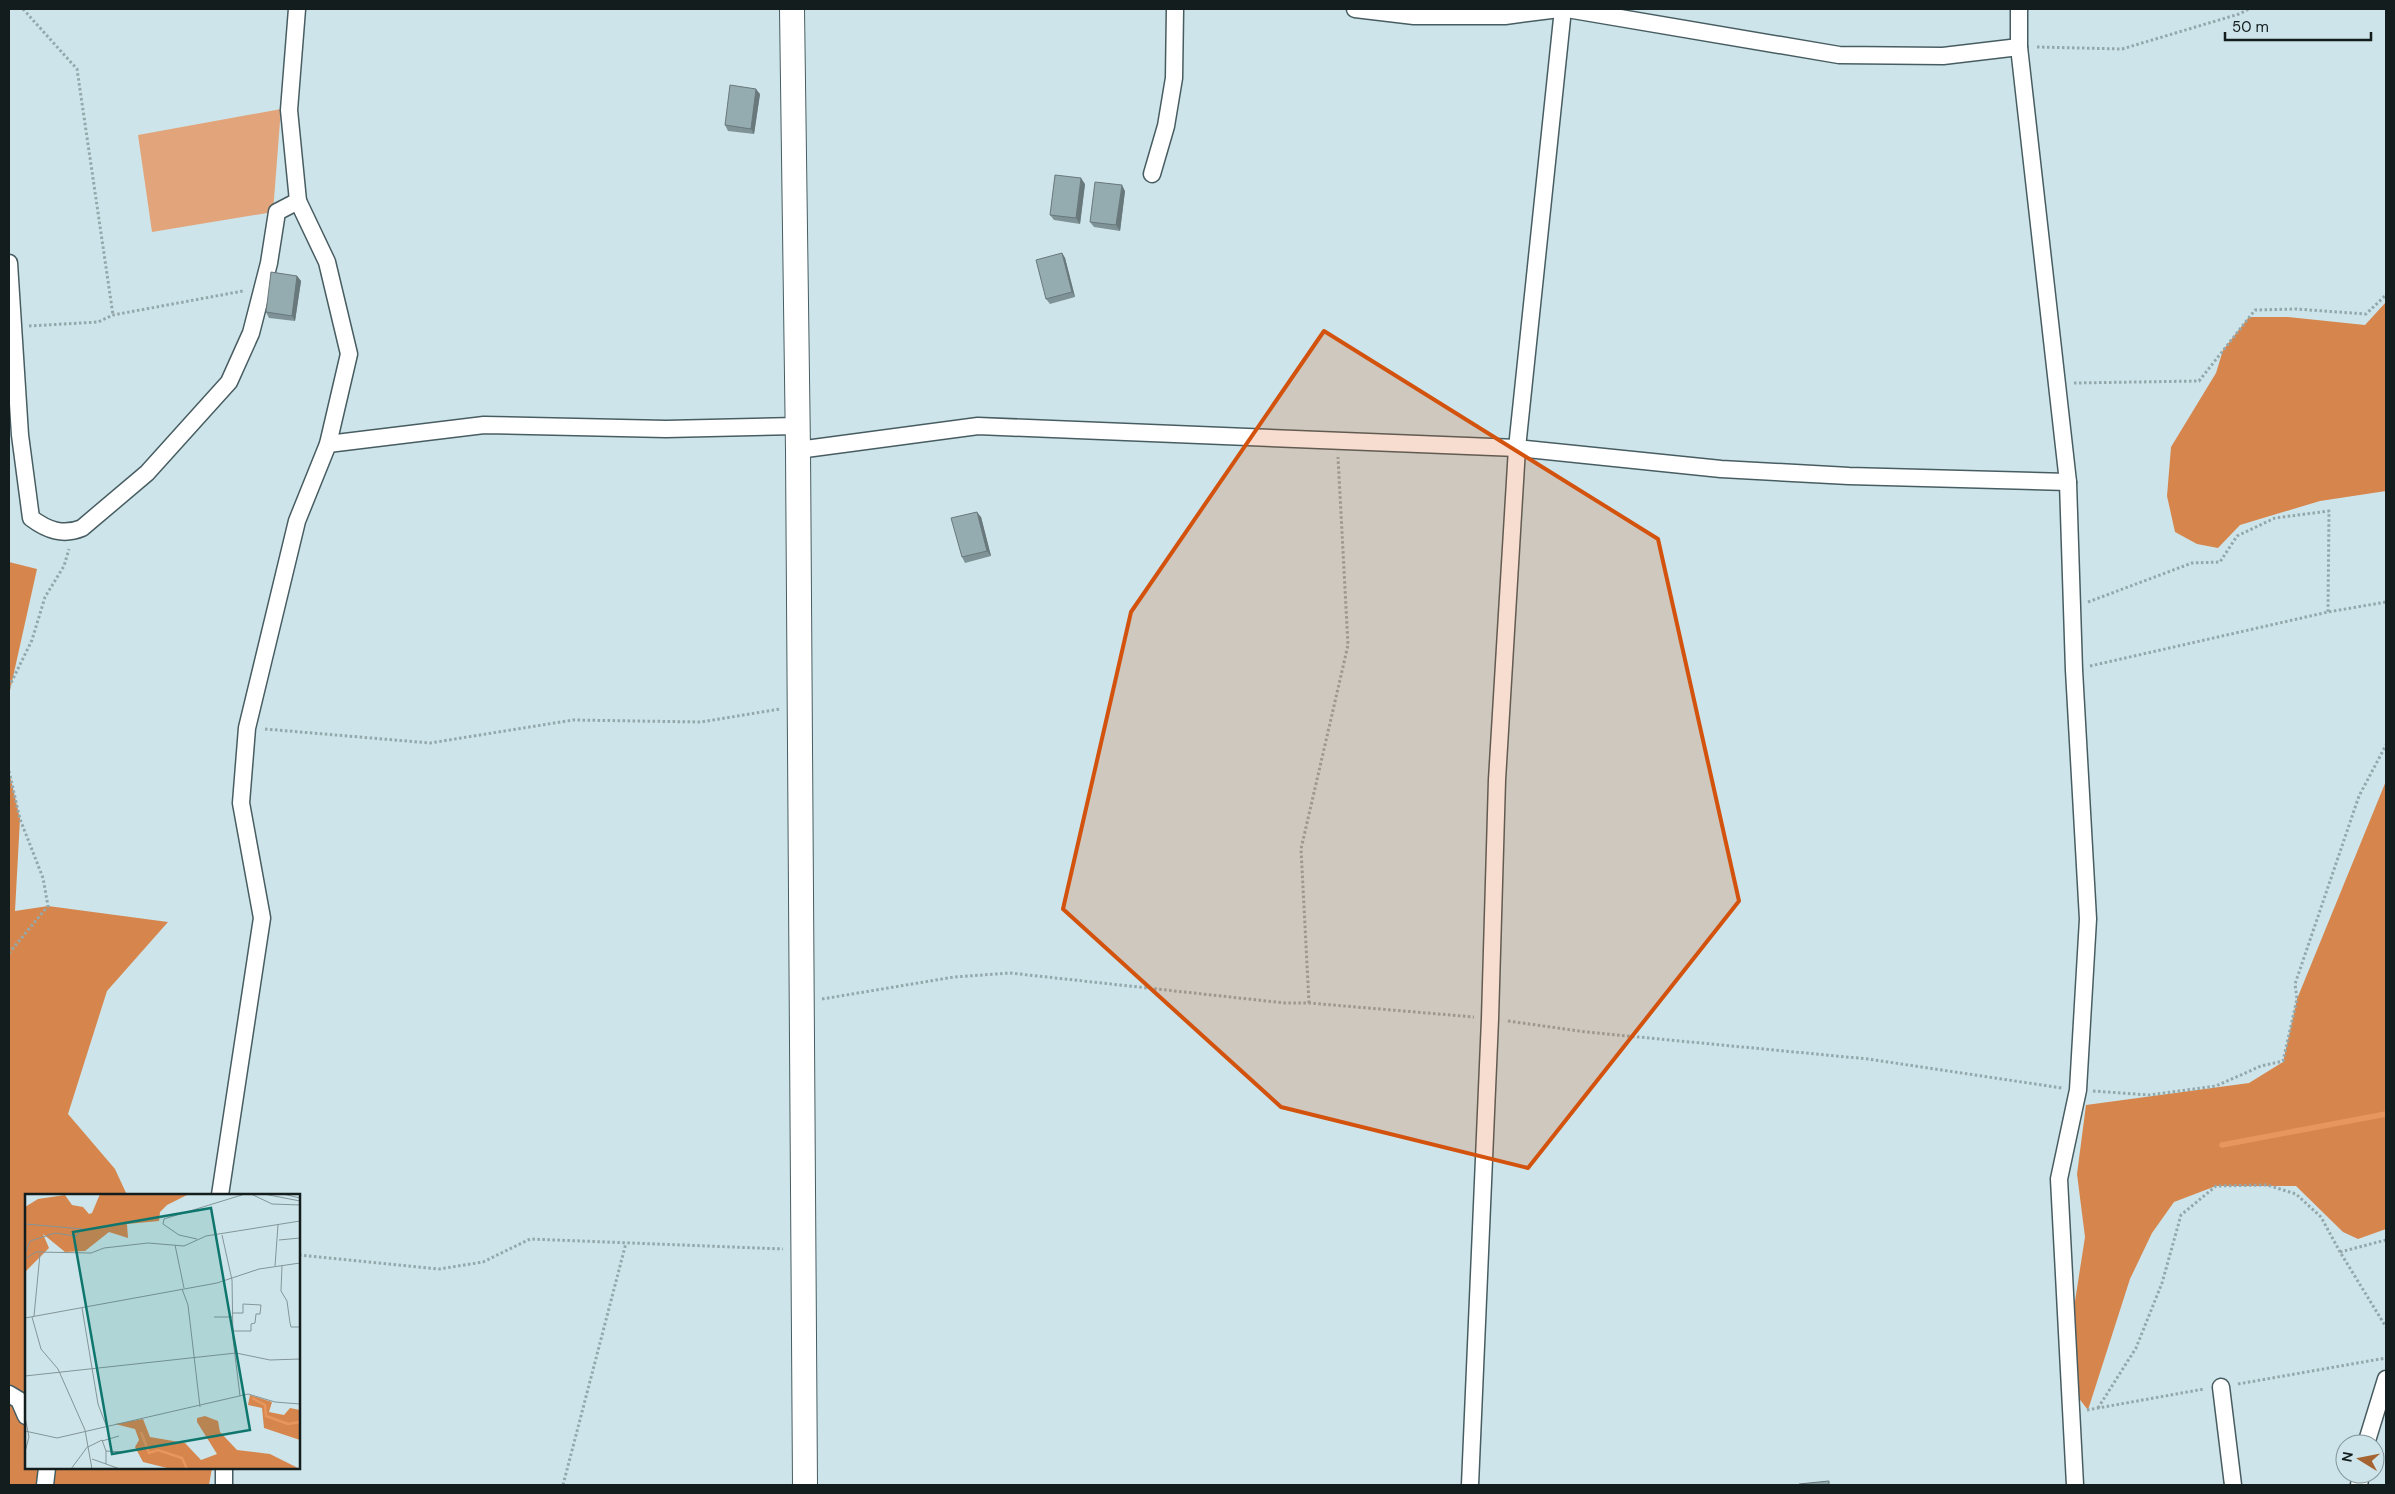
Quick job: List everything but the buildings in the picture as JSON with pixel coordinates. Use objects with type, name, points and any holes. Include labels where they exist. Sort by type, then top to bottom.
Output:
[{"type":"street","points":[[220,1194],[262,918],[241,803],[247,728],[297,520],[328,444],[349,354],[327,262],[298,201],[289,110],[297,9]]},
{"type":"street","points":[[792,9],[798,450],[806,1485]]},
{"type":"street","points":[[1152,174],[1166,126],[1174,78],[1175,9]]},
{"type":"street","points":[[1355,9],[1414,16],[1504,16],[1559,9]]},
{"type":"street","points":[[1470,1485],[1490,1019],[1497,780],[1517,448],[1565,9],[1839,55],[1943,56],[2019,47]]},
{"type":"street","points":[[2019,9],[2019,47],[2068,482],[2074,670],[2088,919],[2078,1090],[2059,1179],[2075,1485]]},
{"type":"street","points":[[9,263],[20,435],[31,518],[56,532],[75,531],[82,528],[147,473],[229,382],[251,333],[263,287],[277,212],[298,201]]},
{"type":"street","points":[[328,444],[484,425],[666,429],[797,426]]},
{"type":"street","points":[[798,450],[978,426],[1517,448],[1720,469],[1849,476],[2068,482]]},
{"type":"street","points":[[2369,1434],[2386,1379]]},
{"type":"street","points":[[2221,1386],[2232,1485]]},
{"type":"street","points":[[9,1394],[19,1400],[25,1414]]},
{"type":"street","points":[[45,1485],[48,1469]]},
{"type":"street","points":[[224,1469],[224,1485]]},
{"type":"path","points":[[22,9],[77,69],[112,315]]},
{"type":"path","points":[[2019,47],[2122,49],[2239,14],[2249,9]]},
{"type":"path","points":[[13,327],[98,322],[112,315],[263,287]]},
{"type":"path","points":[[2056,383],[2199,381],[2255,310],[2296,309],[2366,314],[2386,295]]},
{"type":"path","points":[[1309,1003],[1300,849],[1348,645],[1337,442]]},
{"type":"path","points":[[2072,608],[2192,563],[2220,562],[2237,536],[2275,518],[2329,511],[2328,612]]},
{"type":"path","points":[[9,687],[32,640],[45,597],[64,566],[75,531]]},
{"type":"path","points":[[2074,670],[2328,612],[2386,602]]},
{"type":"path","points":[[247,728],[430,742],[573,720],[701,722],[799,706]]},
{"type":"path","points":[[802,1001],[954,977],[1010,973],[1276,1002],[1309,1003],[1490,1019],[1586,1032],[1868,1060],[2078,1090],[2149,1095],[2216,1086],[2262,1066],[2283,1062],[2297,998],[2295,984],[2359,796],[2386,745]]},
{"type":"path","points":[[9,771],[20,819],[43,878],[48,906],[9,953]]},
{"type":"path","points":[[2098,1408],[2136,1348],[2162,1283],[2182,1215],[2216,1186],[2267,1185],[2296,1194],[2320,1217],[2386,1327]]},
{"type":"path","points":[[300,1255],[439,1269],[483,1262],[530,1239],[804,1250]]},
{"type":"path","points":[[2340,1252],[2386,1240]]},
{"type":"path","points":[[563,1485],[626,1243]]},
{"type":"highlighted area","points":[[1324,331],[1658,539],[1739,901],[1528,1168],[1281,1107],[1063,909],[1131,612]]},
{"type":"shaded area","points":[[281,109],[273,212],[152,232],[138,135]]},
{"type":"shaded area","points":[[2386,302],[2386,491],[2320,501],[2240,525],[2218,548],[2197,544],[2175,532],[2167,496],[2171,447],[2216,373],[2223,350],[2249,317],[2288,317],[2365,325]]},
{"type":"shaded area","points":[[9,562],[37,569],[9,695]]},
{"type":"shaded area","points":[[9,771],[20,819],[15,911],[48,906],[168,922],[107,991],[68,1114],[115,1169],[127,1194],[25,1194],[25,1469],[212,1469],[209,1485],[9,1485]]},
{"type":"shaded area","points":[[2386,781],[2386,1229],[2358,1239],[2343,1232],[2296,1186],[2216,1186],[2174,1202],[2152,1233],[2130,1279],[2088,1410],[2063,1378],[2085,1237],[2077,1174],[2086,1105],[2249,1083],[2283,1062],[2297,999]]},
{"type":"waterway","points":[[2222,1145],[2386,1114]]}]
